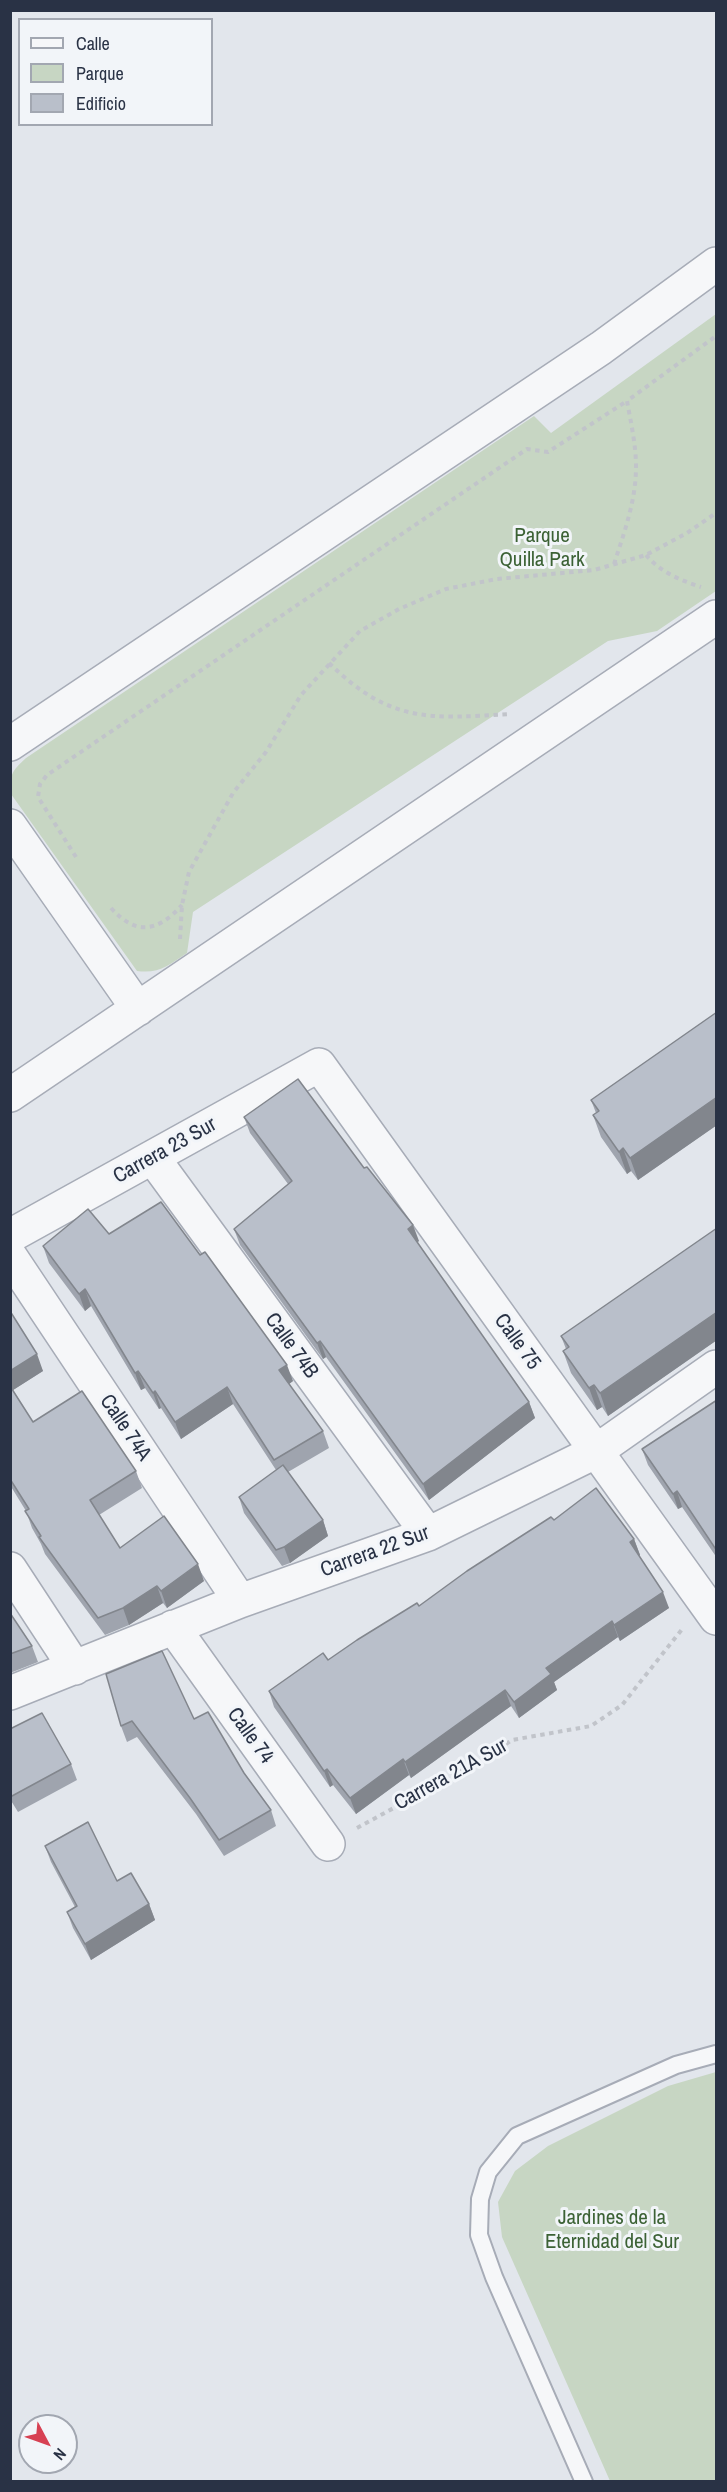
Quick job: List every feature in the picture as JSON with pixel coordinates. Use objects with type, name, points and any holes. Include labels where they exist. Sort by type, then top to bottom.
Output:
[{"type":"street","points":[[10,744],[601,348],[717,264]]},
{"type":"street","points":[[10,1095],[176,984],[712,603]]},
{"type":"street","points":[[10,826],[138,1009]]},
{"type":"street","name":"Carrera 23 Sur","points":[[10,1236],[319,1065]]},
{"type":"street","name":"Calle 75","points":[[319,1065],[710,1610]]},
{"type":"street","name":"Calle 74B","points":[[153,1158],[428,1534]]},
{"type":"street","name":"Calle 74A","points":[[10,1256],[240,1601]]},
{"type":"street","name":"Carrera 22 Sur","points":[[10,1693],[240,1601],[428,1534],[595,1452],[717,1367]]},
{"type":"street","points":[[10,1569],[75,1668]]},
{"type":"street","name":"Calle 74","points":[[172,1628],[328,1844]]},
{"type":"lane","points":[[585,2481],[494,2277],[479,2235],[480,2199],[488,2172],[517,2136],[676,2065],[717,2054]]},
{"type":"path","points":[[78,861],[38,796],[40,784],[47,775],[527,449],[548,452],[627,401],[717,336]]},
{"type":"path","points":[[614,565],[629,518],[636,468],[627,401]]},
{"type":"path","points":[[176,984],[182,906],[189,872],[233,793],[266,752],[301,695],[328,663],[360,631],[399,609],[446,589],[497,579],[594,570],[646,555],[687,533],[717,513]]},
{"type":"path","points":[[646,555],[654,565],[712,603]]},
{"type":"path","points":[[328,663],[365,694],[396,709],[424,716],[513,714]]},
{"type":"path","points":[[110,906],[123,921],[145,928],[167,922],[182,906]]},
{"type":"path","name":"Carrera 21A Sur","points":[[328,1844],[480,1761],[512,1740],[591,1726],[622,1705],[710,1610]]},
{"type":"green space","name":"Parque Quilla Park","points":[[716,314],[716,591],[657,631],[608,641],[193,912],[187,953],[158,970],[137,971],[11,794],[11,778],[17,767],[26,758],[534,416],[551,433]]},
{"type":"green space","name":"Jardines de la Eternidad del Sur","points":[[716,2072],[716,2481],[610,2481],[502,2237],[498,2202],[515,2171],[548,2146],[668,2086]]},
{"type":"building","points":[[717,1012],[717,1097],[630,1158],[623,1148],[619,1152],[593,1115],[599,1111],[591,1100]]},
{"type":"building","points":[[298,1079],[364,1168],[367,1167],[413,1225],[408,1229],[529,1402],[423,1484],[320,1341],[317,1343],[234,1229],[292,1181],[244,1117]]},
{"type":"building","points":[[161,1202],[200,1255],[205,1252],[287,1365],[279,1370],[323,1431],[274,1460],[227,1387],[175,1422],[155,1391],[153,1393],[138,1371],[135,1373],[85,1289],[79,1294],[43,1246],[88,1209],[109,1234]]},
{"type":"building","points":[[717,1228],[717,1312],[600,1393],[594,1385],[589,1388],[563,1351],[569,1347],[561,1336]]},
{"type":"building","points":[[10,1311],[37,1354],[10,1371]]},
{"type":"building","points":[[10,1386],[33,1422],[82,1391],[136,1471],[90,1500],[120,1548],[164,1516],[198,1564],[161,1591],[157,1586],[123,1608],[98,1618],[39,1537],[41,1536],[25,1511],[29,1509],[10,1479]]},
{"type":"building","points":[[717,1400],[717,1551],[677,1491],[673,1494],[642,1449]]},
{"type":"building","points":[[283,1465],[323,1520],[276,1550],[239,1497]]},
{"type":"building","points":[[596,1488],[634,1539],[630,1542],[663,1592],[614,1625],[612,1621],[546,1668],[551,1674],[514,1702],[505,1690],[405,1762],[403,1759],[350,1798],[327,1769],[324,1771],[269,1691],[323,1653],[328,1660],[417,1603],[419,1606],[467,1571],[551,1517],[554,1520]]},
{"type":"building","points":[[10,1613],[32,1646],[10,1654]]},
{"type":"building","points":[[162,1651],[194,1719],[208,1712],[244,1773],[271,1810],[219,1840],[132,1721],[121,1726],[106,1674]]},
{"type":"building","points":[[42,1713],[71,1764],[12,1796],[10,1794],[10,1729]]},
{"type":"building","points":[[88,1822],[117,1881],[131,1873],[149,1904],[85,1944],[67,1912],[77,1906],[45,1846]]}]
